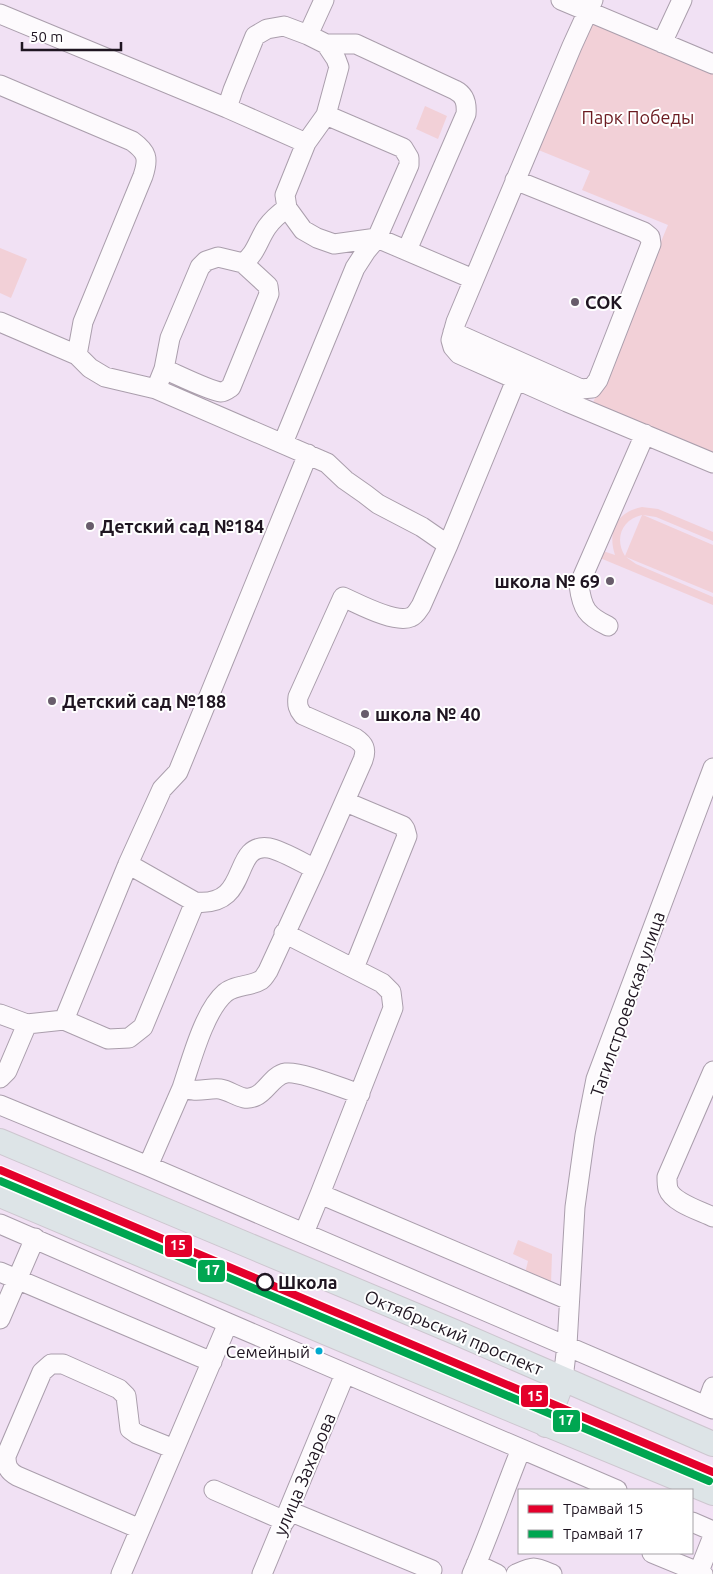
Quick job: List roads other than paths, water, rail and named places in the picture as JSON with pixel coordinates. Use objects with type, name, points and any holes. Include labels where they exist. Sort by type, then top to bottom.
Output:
[{"type":"main road","name":"Октябрьский проспект","points":[[0,1141],[713,1444]]},
{"type":"main road","points":[[0,1194],[713,1493]]},
{"type":"main road","name":"Тагилстроевская улица","points":[[546,1424],[563,1379]]},
{"type":"street","points":[[308,34],[324,0]]},
{"type":"street","points":[[560,0],[591,6],[662,43],[713,64]]},
{"type":"street","points":[[662,43],[682,0]]},
{"type":"street","points":[[591,6],[572,46],[473,279],[451,340],[453,347],[459,354],[713,463]]},
{"type":"street","points":[[0,14],[227,108],[306,143]]},
{"type":"street","points":[[227,108],[256,36],[266,29],[284,26],[308,34],[326,44],[339,67],[326,115],[306,143],[285,195],[287,208],[303,230],[317,238],[334,244],[377,238],[473,279]]},
{"type":"street","points":[[326,44],[356,44],[461,93],[467,103],[466,114],[407,250]]},
{"type":"street","points":[[0,85],[132,141],[146,155],[147,164],[144,176],[83,322],[78,355]]},
{"type":"street","points":[[283,443],[355,268],[377,238],[409,164],[409,158],[403,148],[326,115]]},
{"type":"street","points":[[453,332],[581,389],[592,388],[598,380],[651,244],[650,237],[644,232],[515,180]]},
{"type":"street","points":[[243,263],[254,252],[266,228],[287,208]]},
{"type":"street","points":[[156,389],[164,369],[170,338],[200,266],[206,261],[218,257],[243,263],[268,286],[269,294],[231,387],[222,392],[164,369]]},
{"type":"street","points":[[0,322],[78,355],[90,368],[105,377],[156,389],[327,463],[345,480],[378,504],[422,527],[448,545]]},
{"type":"street","points":[[148,1166],[182,1088],[199,1040],[216,1002],[235,987],[262,980],[268,971],[364,760],[366,753],[361,742],[303,715],[297,704],[298,697],[344,597],[392,618],[410,618],[416,614],[448,545],[516,380]]},
{"type":"street","points":[[608,626],[596,621],[588,614],[581,601],[579,586],[645,434]]},
{"type":"street","points":[[64,1020],[128,864],[162,789],[178,772],[308,454]]},
{"type":"street","name":"Тагилстроевская улица","points":[[563,1379],[567,1346],[575,1207],[585,1135],[596,1079],[713,768]]},
{"type":"street","points":[[346,802],[403,826],[407,832],[354,968]]},
{"type":"street","points":[[128,864],[195,902],[206,903],[222,899],[232,890],[244,862],[251,853],[259,848],[269,848],[315,869]]},
{"type":"street","points":[[0,1008],[27,1024],[64,1020],[108,1039],[129,1038],[136,1034],[143,1026],[195,902]]},
{"type":"street","points":[[284,933],[354,968],[387,987],[391,992],[393,1008],[304,1233]]},
{"type":"street","points":[[0,1078],[7,1071],[27,1024]]},
{"type":"street","points":[[713,1070],[667,1177],[669,1192],[675,1198],[713,1217]]},
{"type":"street","points":[[182,1088],[222,1090],[248,1099],[259,1095],[278,1076],[286,1073],[330,1083],[360,1094]]},
{"type":"street","points":[[0,1105],[148,1166],[710,1407],[713,1387]]},
{"type":"street","points":[[320,1194],[569,1300]]},
{"type":"street","points":[[0,1224],[228,1324],[616,1489]]},
{"type":"street","points":[[0,1319],[35,1238]]},
{"type":"street","points":[[0,1272],[212,1362]]},
{"type":"street","points":[[121,1574],[228,1324]]},
{"type":"street","points":[[140,1529],[17,1476],[8,1469],[6,1456],[42,1372],[51,1364],[63,1364],[119,1389],[126,1396],[130,1429],[137,1434],[174,1449]]},
{"type":"street","name":"улица Захарова","points":[[262,1574],[345,1374]]},
{"type":"street","points":[[497,1574],[474,1569],[496,1516],[511,1494],[521,1449]]},
{"type":"street","points":[[214,1490],[432,1570]]},
{"type":"street","points":[[693,1522],[713,1531]]},
{"type":"street","points":[[654,1554],[700,1573],[713,1536]]},
{"type":"street","points":[[516,1574],[534,1567],[552,1574]]},
{"type":"tram line","name":"15","points":[[0,1170],[713,1472]]},
{"type":"tram line","name":"17","points":[[0,1181],[709,1481]]},
{"type":"place","name":"СОК","points":[[575,302]]},
{"type":"place","name":"Детский сад №184","points":[[90,526]]},
{"type":"place","name":"школа № 69","points":[[610,581]]},
{"type":"place","name":"Детский сад №188","points":[[52,701]]},
{"type":"place","name":"школа № 40","points":[[365,714]]},
{"type":"place","name":"Школа","points":[[265,1282]]},
{"type":"place","name":"Семейный","points":[[319,1351]]},
{"type":"park label","name":"Парк Победы","points":[[638,117]]}]
